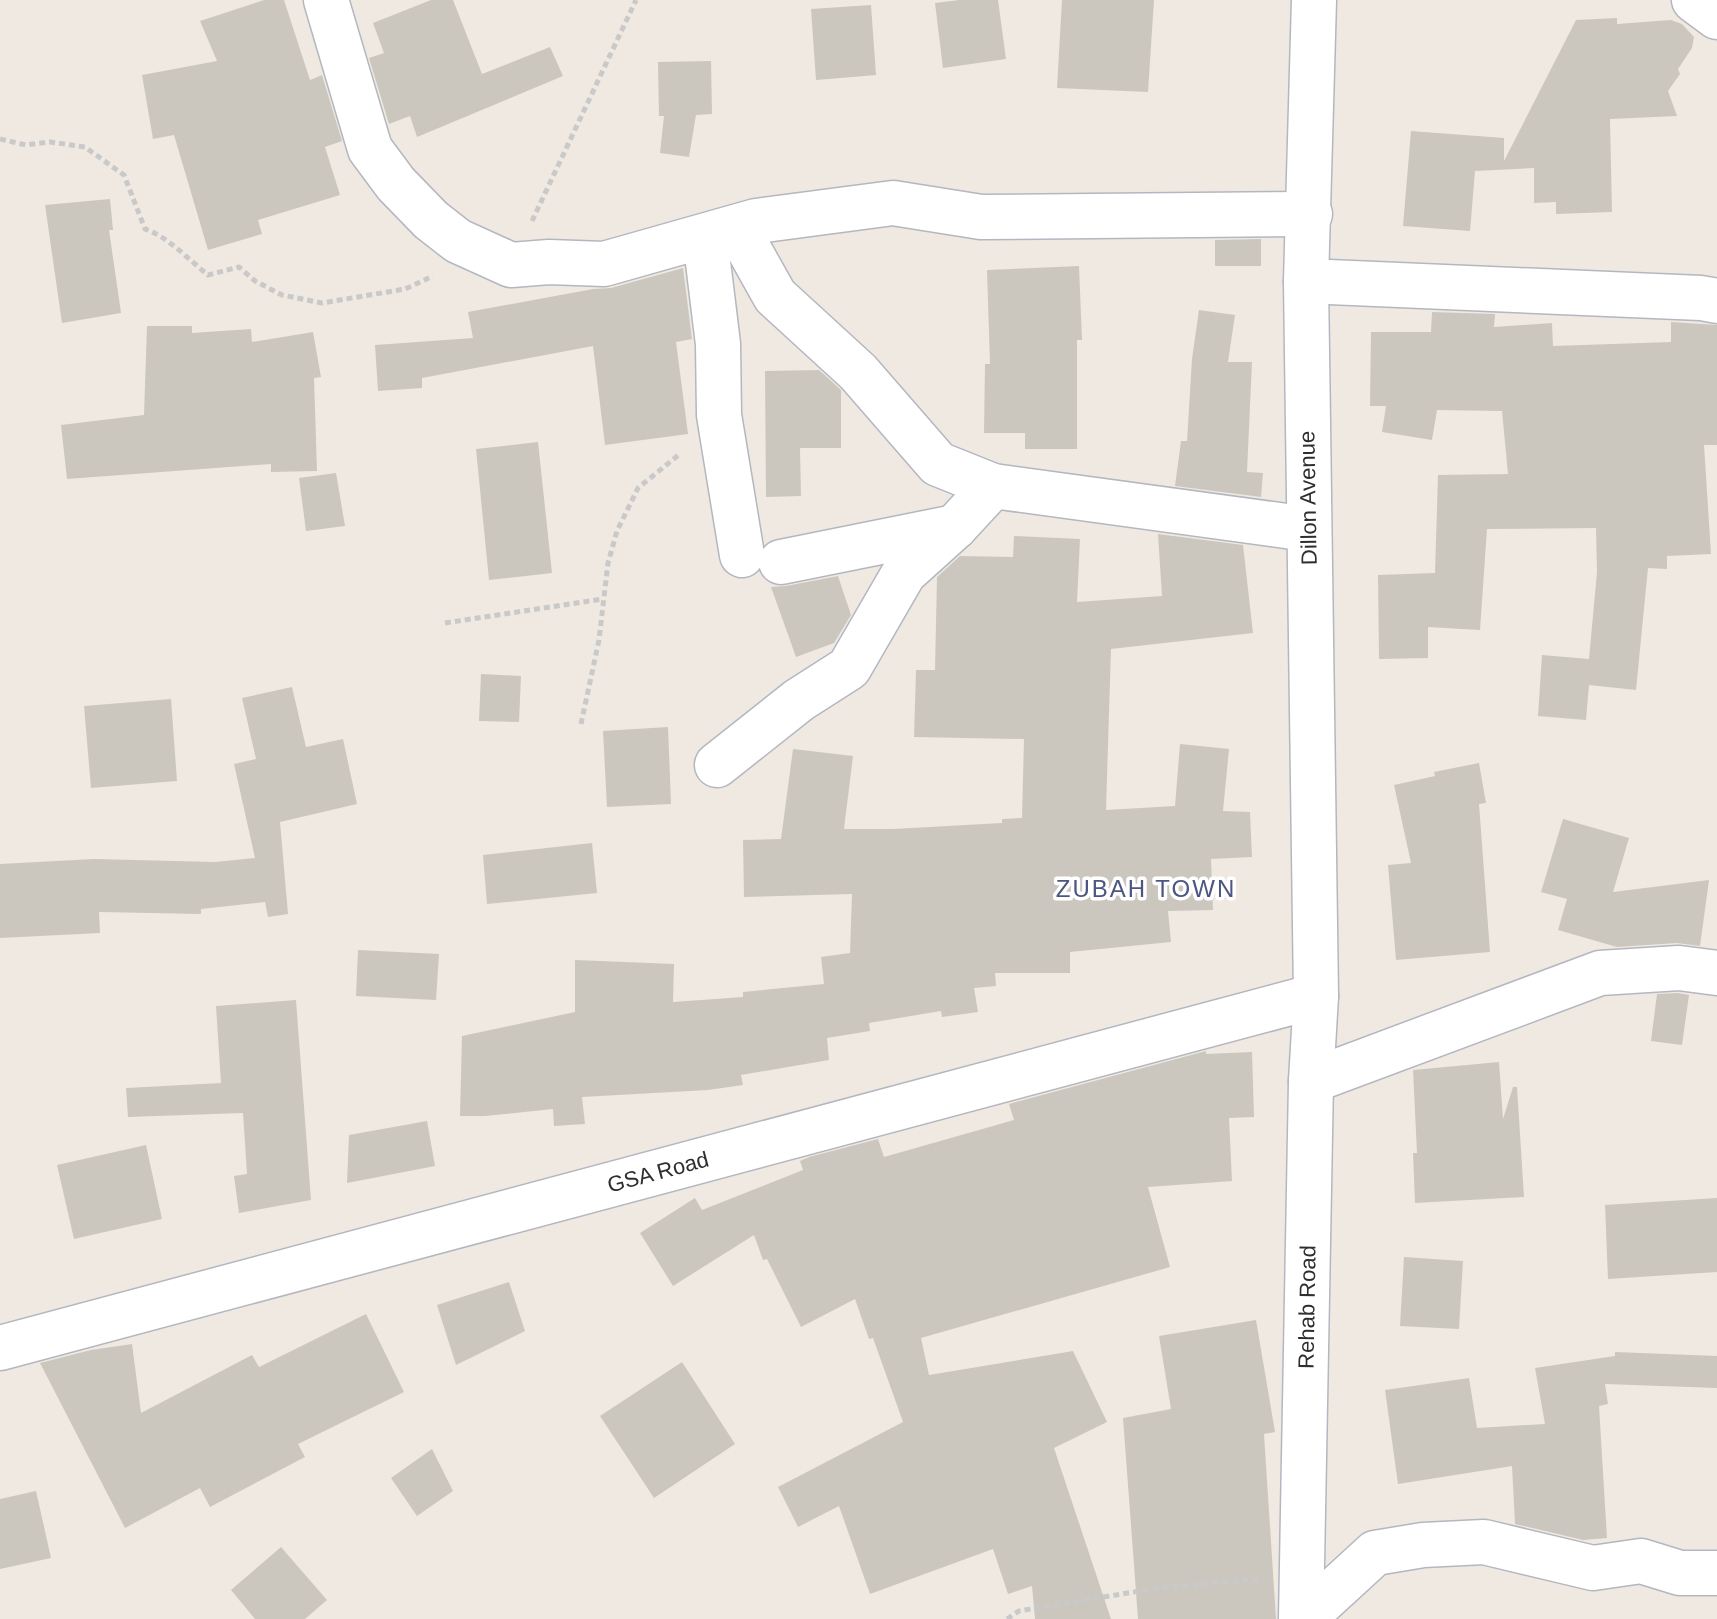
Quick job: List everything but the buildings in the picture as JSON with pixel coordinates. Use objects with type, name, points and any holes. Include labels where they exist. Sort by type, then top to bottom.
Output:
[{"type":"street","points":[[326,0],[370,149],[396,184],[431,220],[458,241],[511,265],[549,262],[604,264],[756,221],[893,203],[981,217],[1310,214]]},
{"type":"street","name":"Dillon Avenue","points":[[1314,0],[1306,281],[1316,996]]},
{"type":"street","points":[[1694,0],[1717,17]]},
{"type":"street","points":[[721,233],[719,415],[761,558],[955,527]]},
{"type":"street","points":[[721,233],[775,296],[858,372],[938,464],[993,486],[1308,529]]},
{"type":"street","points":[[1306,281],[1685,297],[1717,301]]},
{"type":"street","points":[[717,765],[799,700],[849,668],[904,573],[955,527],[993,486]]},
{"type":"street","points":[[1311,1081],[1600,973],[1679,968],[1717,973]]},
{"type":"street","name":"Rehab Road","points":[[1302,1612],[1311,1081],[1316,996]]},
{"type":"street","name":"GSA Road","points":[[0,1348],[1316,996]]},
{"type":"street","points":[[1302,1612],[1375,1553],[1423,1545],[1484,1542],[1593,1568],[1641,1561],[1680,1573],[1717,1573]]},
{"type":"path","points":[[511,265],[636,0]]},
{"type":"path","points":[[0,139],[26,145],[50,142],[85,147],[124,175],[145,229],[159,233],[208,275],[239,267],[255,281],[282,295],[322,303],[405,289],[440,272]]},
{"type":"path","points":[[581,724],[599,640],[608,563],[617,531],[638,488],[677,457],[719,415]]},
{"type":"path","points":[[445,623],[603,599]]},
{"type":"path","points":[[1007,1619],[1019,1611],[1158,1588],[1282,1577],[1302,1612]]},
{"type":"district","name":"ZUBAH TOWN","points":[[1146,888]]}]
